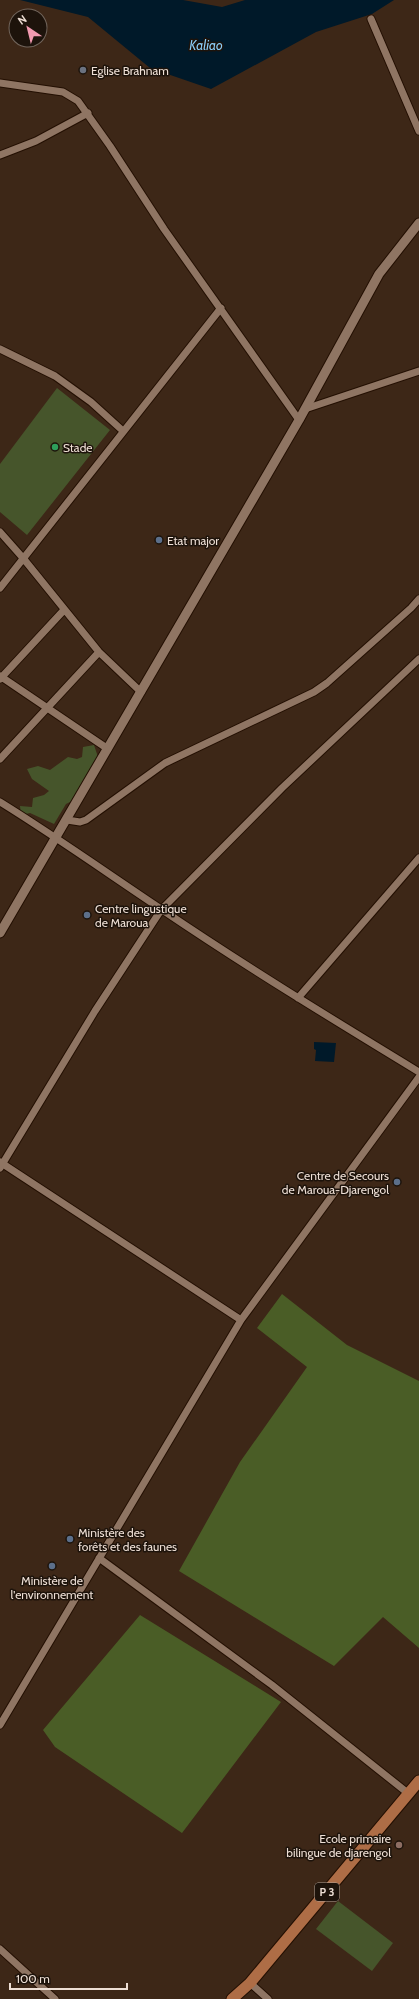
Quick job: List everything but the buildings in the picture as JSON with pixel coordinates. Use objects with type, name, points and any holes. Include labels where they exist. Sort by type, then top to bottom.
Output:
[{"type":"main road","name":"P 3","points":[[232,1999],[250,1983],[419,1781]]},
{"type":"street","points":[[371,19],[419,131]]},
{"type":"street","points":[[0,83],[63,92],[78,101],[164,229],[299,420]]},
{"type":"street","points":[[0,155],[48,135],[88,114]]},
{"type":"street","points":[[0,933],[299,420],[379,274],[419,223]]},
{"type":"street","points":[[0,588],[221,308]]},
{"type":"street","points":[[0,349],[55,376],[91,402],[123,431]]},
{"type":"street","points":[[305,409],[419,371]]},
{"type":"street","points":[[0,532],[99,652],[141,692]]},
{"type":"street","points":[[67,820],[80,822],[86,820],[165,763],[314,692],[327,683],[411,608],[419,599]]},
{"type":"street","points":[[64,610],[1,677],[47,706],[108,749]]},
{"type":"street","points":[[0,758],[99,652]]},
{"type":"street","points":[[241,1320],[1,1164],[95,1011],[161,910],[282,788],[419,659]]},
{"type":"street","points":[[0,802],[57,837],[161,910],[298,998],[419,1072]]},
{"type":"street","points":[[298,998],[419,858]]},
{"type":"street","points":[[0,1726],[241,1320],[419,1077]]},
{"type":"street","points":[[99,1558],[272,1685],[409,1794]]},
{"type":"street","points":[[0,1949],[55,1999]]},
{"type":"street","points":[[250,1983],[268,1999]]},
{"type":"green space","name":"Stade","points":[[57,388],[110,430],[27,535],[0,512],[0,464]]},
{"type":"green space","points":[[94,745],[100,763],[80,797],[66,804],[54,824],[30,813],[21,815],[20,806],[32,807],[33,798],[44,795],[49,791],[32,779],[27,769],[38,766],[50,770],[68,757],[77,759],[82,757],[83,747]]},
{"type":"green space","points":[[282,1294],[347,1345],[419,1381],[419,1648],[383,1617],[334,1666],[179,1571],[240,1462],[307,1367],[257,1328]]},
{"type":"green space","points":[[140,1615],[281,1702],[182,1833],[55,1747],[43,1730]]},
{"type":"green space","points":[[338,1901],[393,1943],[372,1971],[316,1929]]},
{"type":"water","name":"Kaliao","points":[[20,0],[183,0],[222,7],[245,0],[394,0],[372,14],[316,32],[211,89],[150,68],[88,17]]},
{"type":"water","points":[[314,1042],[336,1043],[334,1062],[315,1061],[316,1050],[314,1049]]},
{"type":"place","name":"Eglise Brahnam","points":[[83,70]]},
{"type":"place","name":"Stade","points":[[55,447]]},
{"type":"place","name":"Etat major","points":[[159,540]]},
{"type":"place","name":"Centre lingustique de Maroua","points":[[87,915]]},
{"type":"place","name":"Centre de Secours de Maroua-Djarengol","points":[[397,1182]]},
{"type":"place","name":"Ministère des forêts et des faunes","points":[[70,1539]]},
{"type":"place","name":"Ministère de l'environnement","points":[[52,1566]]},
{"type":"place","name":"Ecole primaire bilingue de djarengol","points":[[399,1845]]}]
